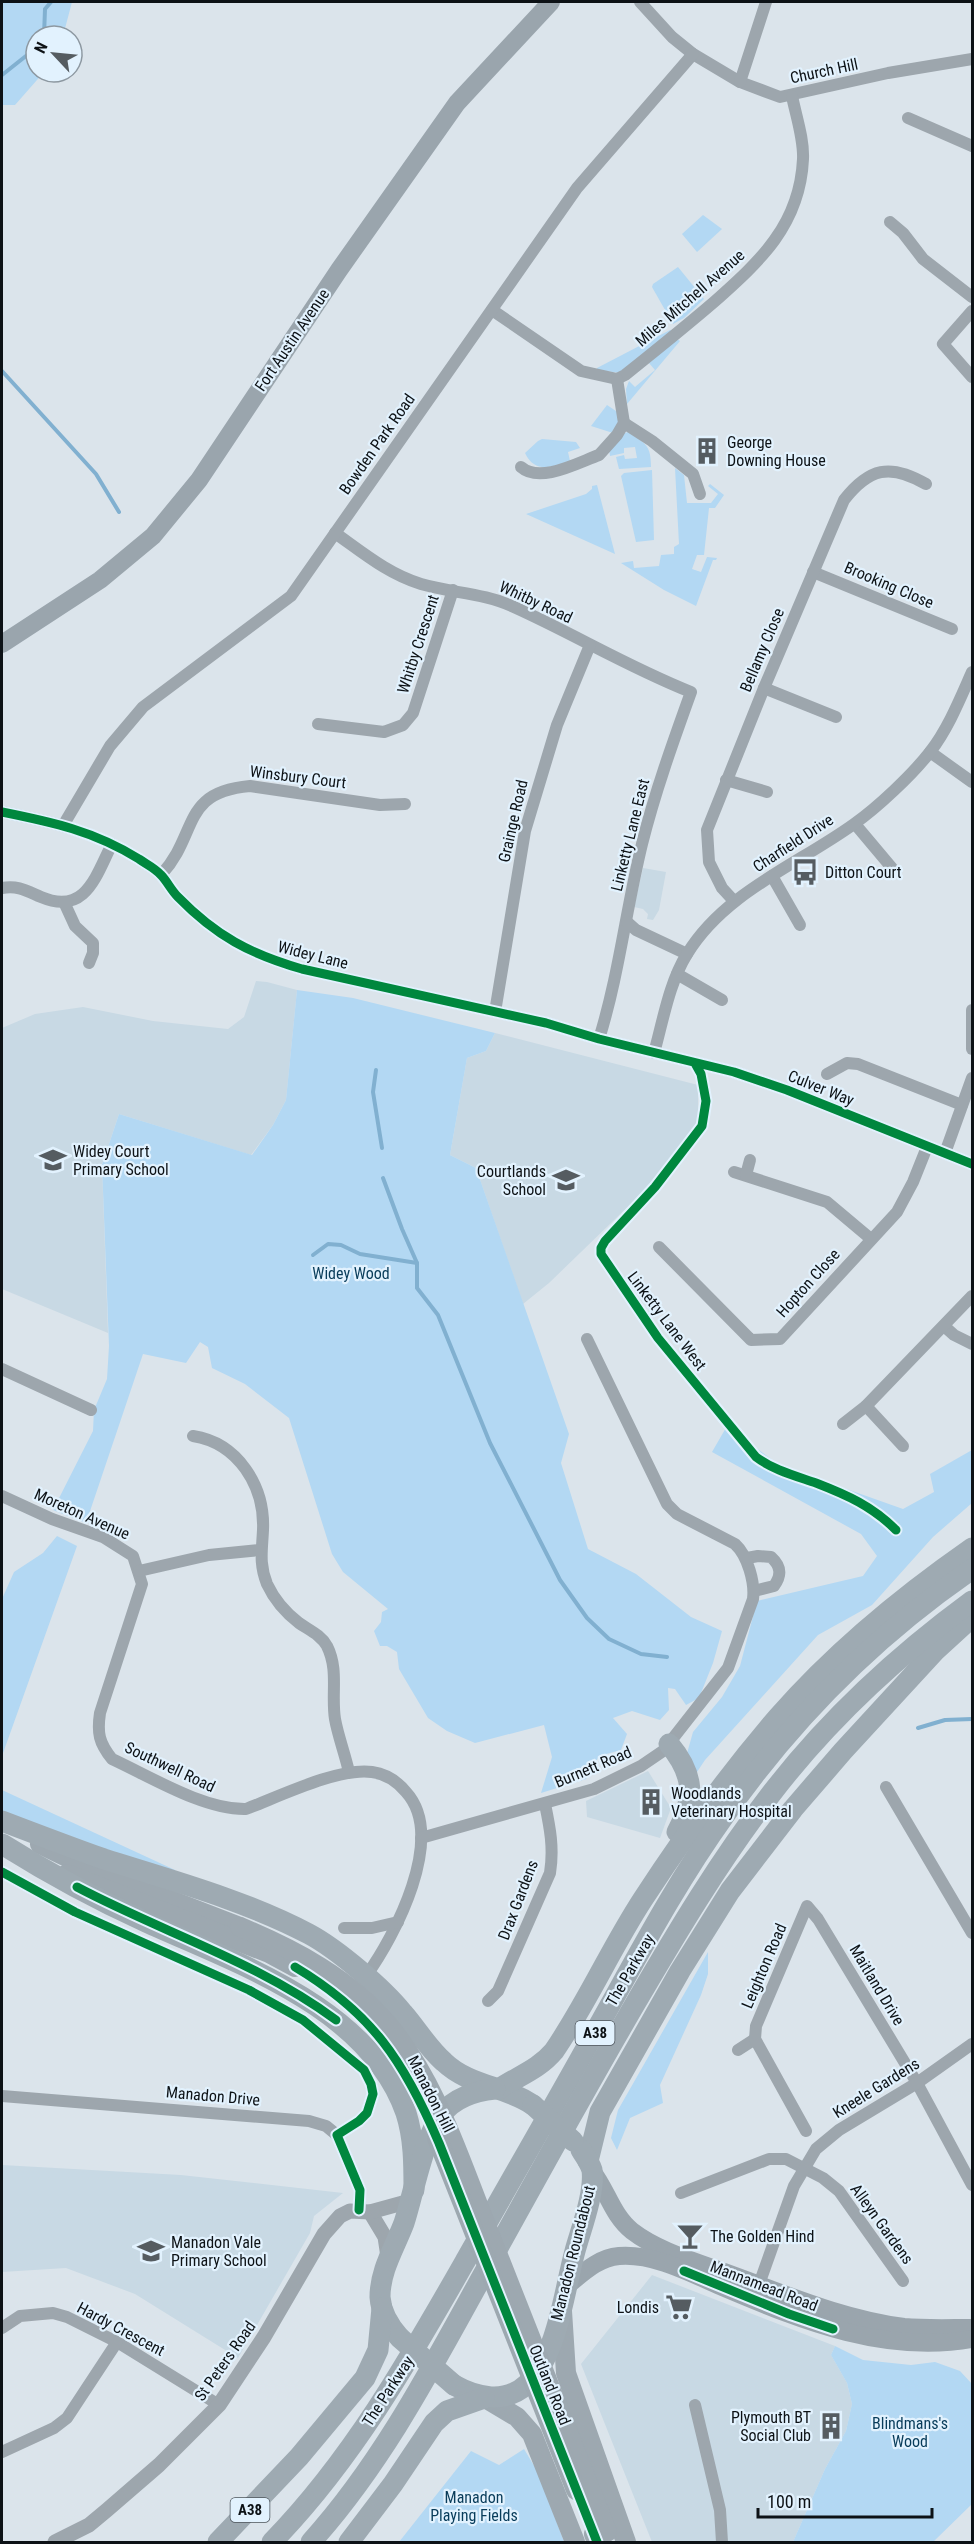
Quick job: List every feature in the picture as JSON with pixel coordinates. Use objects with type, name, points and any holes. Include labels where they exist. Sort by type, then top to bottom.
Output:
[{"type":"highway","name":"A38","points":[[499,2089],[514,2079],[533,2071],[554,2051],[643,1900],[729,1778],[779,1716],[830,1664],[876,1622],[933,1575],[972,1548]]},
{"type":"highway","name":"The Parkway","points":[[272,2542],[312,2498],[344,2457],[418,2345],[643,1947],[723,1817],[781,1742],[833,1686],[881,1640],[972,1569]]},
{"type":"highway","name":"The Parkway","points":[[311,2542],[365,2476],[405,2416],[609,2049],[676,1934],[738,1838],[773,1791],[856,1698],[917,1644],[972,1601]]},
{"type":"highway","name":"A38","points":[[590,2166],[600,2112],[680,1971],[730,1891],[793,1809],[843,1751],[936,1650],[972,1616]]},
{"type":"highway","points":[[643,1900],[689,1807],[689,1779],[679,1756],[669,1744]]},
{"type":"highway","name":"Manadon Roundabout","points":[[2,1822],[269,1915],[312,1936],[366,1976],[402,2011],[444,2062],[464,2076],[520,2096],[533,2105],[573,2141],[590,2166],[587,2206],[568,2285],[549,2346],[530,2380],[517,2391],[484,2398],[447,2411],[434,2423],[393,2484],[349,2542]]},
{"type":"highway","points":[[7,1848],[56,1877],[143,1921],[271,1979],[295,1992],[336,2020],[378,2065],[402,2104],[412,2141],[412,2195]]},
{"type":"highway","points":[[484,2398],[454,2385],[400,2338],[382,2308],[381,2287],[430,2137],[442,2114],[464,2097],[483,2090],[499,2089]]},
{"type":"highway","name":"A38","points":[[218,2542],[299,2457],[365,2378],[378,2350],[382,2308]]},
{"type":"main road","name":"Fort Austin Avenue","points":[[2,644],[100,580],[153,536],[199,480],[339,270],[457,103],[551,2]]},
{"type":"main road","name":"Manadon Hill","points":[[2,1822],[47,1848],[98,1872],[286,1946],[347,1985],[389,2026],[419,2071],[437,2105],[480,2230]]},
{"type":"main road","name":"Manadon Hill","points":[[7,1848],[269,1953],[326,1985],[364,2018],[399,2062],[428,2118],[480,2230]]},
{"type":"main road","name":"Mannamead Road","points":[[590,2166],[624,2223],[644,2239],[828,2327],[897,2343],[917,2344],[972,2339]]},
{"type":"main road","name":"Outland Road","points":[[480,2230],[602,2538]]},
{"type":"main road","name":"Mannamead Road","points":[[568,2285],[602,2260],[630,2256],[756,2292],[904,2327],[972,2328]]},
{"type":"main road","points":[[562,2306],[566,2373],[626,2542]]},
{"type":"main road","points":[[484,2398],[518,2417],[532,2434],[544,2458],[575,2542]]},
{"type":"street","name":"Church Hill","points":[[640,2],[672,37],[693,54],[740,82],[771,95],[792,96],[888,73],[972,59]]},
{"type":"street","points":[[740,82],[766,2]]},
{"type":"street","name":"Bowden Park Road","points":[[64,824],[110,746],[143,707],[291,596],[576,188],[693,54]]},
{"type":"street","name":"Miles Mitchell Avenue","points":[[617,379],[626,375],[748,271],[781,232],[793,208],[800,186],[803,158],[792,96]]},
{"type":"street","points":[[908,118],[972,146]]},
{"type":"street","points":[[890,222],[903,233],[923,259],[972,297]]},
{"type":"street","points":[[492,310],[581,371],[617,379],[624,423],[617,435],[599,455],[550,472],[534,474],[521,467]]},
{"type":"street","points":[[972,311],[943,344],[972,376]]},
{"type":"street","points":[[624,423],[652,441],[693,474],[700,494]]},
{"type":"street","name":"Bellamy Close","points":[[734,901],[722,888],[709,862],[706,845],[707,830],[764,688],[844,500],[867,476],[883,471],[909,474],[926,484]]},
{"type":"street","name":"Whitby Road","points":[[335,533],[393,573],[421,584],[483,596],[512,606],[646,675],[691,692]]},
{"type":"street","name":"Brooking Close","points":[[813,572],[951,629]]},
{"type":"street","name":"Whitby Crescent","points":[[318,724],[384,732],[403,725],[413,713],[453,590]]},
{"type":"street","name":"Grainge Road","points":[[495,1012],[525,831],[557,725],[590,645]]},
{"type":"street","name":"Charfield Drive","points":[[654,1053],[677,974],[687,954],[706,929],[734,901],[855,824],[908,776],[930,752],[948,724],[972,672]]},
{"type":"street","points":[[764,688],[836,717]]},
{"type":"street","name":"Linketty Lane East","points":[[599,1040],[615,986],[642,846],[653,802],[691,692]]},
{"type":"street","points":[[930,752],[972,782]]},
{"type":"street","points":[[726,780],[767,792]]},
{"type":"street","name":"Winsbury Court","points":[[161,875],[171,865],[207,798],[233,787],[250,786],[380,805],[405,804]]},
{"type":"street","name":"Widey Lane","points":[[2,812],[64,824],[112,844],[161,875],[168,886],[191,910],[237,945],[263,958],[302,969],[546,1023],[599,1040],[654,1053]]},
{"type":"street","points":[[855,824],[892,868]]},
{"type":"street","points":[[2,888],[23,888],[43,898],[64,902],[77,898],[89,890],[112,844]]},
{"type":"street","points":[[772,876],[800,925]]},
{"type":"street","points":[[64,902],[75,926],[93,943],[93,953],[89,963]]},
{"type":"street","points":[[627,922],[636,930],[687,954]]},
{"type":"street","points":[[93,943],[106,942]]},
{"type":"street","points":[[677,974],[722,1000]]},
{"type":"street","points":[[972,1010],[972,1049]]},
{"type":"street","name":"Culver Way","points":[[654,1053],[734,1072],[787,1090],[972,1164]]},
{"type":"street","points":[[828,1074],[847,1063],[858,1064],[962,1105]]},
{"type":"street","points":[[945,1153],[972,1078]]},
{"type":"street","name":"Hopton Close","points":[[659,1247],[751,1340],[780,1339],[897,1212],[914,1182],[927,1147]]},
{"type":"street","points":[[750,1160],[740,1173],[827,1202],[872,1239]]},
{"type":"street","points":[[843,1424],[866,1406],[972,1296]]},
{"type":"street","points":[[944,1326],[954,1335],[972,1344]]},
{"type":"street","points":[[587,1347],[667,1504],[677,1514],[735,1544],[747,1558],[771,1557],[778,1565],[780,1570],[774,1586],[754,1591]]},
{"type":"street","points":[[2,1369],[91,1410]]},
{"type":"street","points":[[866,1406],[903,1446]]},
{"type":"street","points":[[193,1436],[210,1439],[223,1446],[239,1459],[250,1476],[262,1510],[261,1566],[268,1586],[280,1606],[326,1645],[335,1673],[335,1717],[349,1772]]},
{"type":"street","name":"Moreton Avenue","points":[[2,1496],[120,1546],[134,1556],[139,1571]]},
{"type":"street","points":[[139,1571],[209,1556],[260,1550]]},
{"type":"street","name":"Burnett Road","points":[[421,1838],[594,1789],[641,1766],[669,1744],[728,1668],[740,1639],[754,1591],[747,1558]]},
{"type":"street","name":"Southwell Road","points":[[139,1571],[142,1584],[100,1713],[97,1731],[101,1746],[112,1759],[210,1804],[228,1809],[246,1809],[349,1772],[385,1775],[411,1796],[419,1814],[421,1838],[414,1879],[398,1922],[379,1958],[366,1976]]},
{"type":"street","points":[[886,1787],[900,1800],[972,1933]]},
{"type":"street","name":"Drax Gardens","points":[[488,2001],[498,1991],[550,1873],[553,1852],[552,1833],[544,1804]]},
{"type":"street","points":[[2,1872],[75,1912],[249,1990],[303,2020],[364,2070],[374,2094],[367,2113],[337,2135],[360,2190],[364,2211],[386,2236],[388,2260]]},
{"type":"street","name":"Leighton Road","points":[[755,2039],[756,2026],[807,1906]]},
{"type":"street","name":"Maitland Drive","points":[[807,1906],[818,1918],[917,2083],[972,2185]]},
{"type":"street","points":[[344,1928],[372,1928],[398,1922]]},
{"type":"street","points":[[738,2050],[755,2039],[806,2131]]},
{"type":"street","name":"Kneele Gardens","points":[[756,2292],[784,2212],[803,2167],[816,2149],[838,2130],[917,2083],[972,2044]]},
{"type":"street","name":"Manadon Drive","points":[[2,2096],[309,2121],[326,2126],[337,2135]]},
{"type":"street","points":[[681,2193],[769,2159],[786,2159],[803,2167]]},
{"type":"street","name":"Alleyn Gardens","points":[[803,2167],[839,2191],[903,2282]]},
{"type":"street","name":"St Peters Road","points":[[55,2542],[88,2525],[116,2503],[159,2465],[219,2405],[264,2337],[324,2234],[340,2216],[350,2211],[364,2211],[412,2195]]},
{"type":"street","name":"Hardy Crescent","points":[[2,2328],[20,2316],[53,2313],[89,2327],[117,2342],[219,2405]]},
{"type":"street","points":[[2,2452],[54,2428],[68,2418],[117,2342]]},
{"type":"street","points":[[695,2405],[720,2510],[722,2542]]},
{"type":"shaded area","points":[[643,868],[666,872],[659,910],[653,920],[647,919],[648,914],[643,909],[634,907]]},
{"type":"shaded area","name":"Widey Court Primary School","points":[[256,981],[297,990],[286,1100],[273,1125],[251,1155],[119,1114],[102,1165],[108,1333],[2,1289],[2,1028],[35,1014],[83,1007],[153,1021],[228,1029],[244,1017]]},
{"type":"shaded area","name":"Courtlands School","points":[[495,1033],[698,1085],[698,1122],[643,1192],[549,1283],[523,1304],[476,1168],[450,1155],[467,1058],[486,1051]]},
{"type":"shaded area","points":[[648,1771],[671,1808],[660,1838],[587,1817],[586,1801]]},
{"type":"shaded area","name":"Manadon Vale Primary School","points":[[2,2165],[181,2175],[343,2193],[314,2216],[310,2233],[238,2358],[135,2294],[66,2268],[2,2272]]},
{"type":"shaded area","points":[[652,2275],[835,2346],[831,2355],[847,2383],[852,2404],[846,2431],[825,2469],[793,2542],[652,2542],[581,2364]]},
{"type":"green space","points":[[2,2],[72,2],[66,24],[24,24],[24,84],[33,84],[15,105],[2,105]]},
{"type":"green space","points":[[703,215],[722,229],[697,252],[682,234]]},
{"type":"green space","points":[[678,267],[704,299],[684,318],[673,324],[652,287]]},
{"type":"green space","points":[[672,331],[621,373],[597,370],[597,368]]},
{"type":"green space","points":[[677,339],[680,341],[627,404],[626,389],[629,381],[635,387],[655,370],[649,363]]},
{"type":"green space","points":[[607,405],[619,413],[619,422],[613,433],[591,426]]},
{"type":"green space","points":[[628,432],[648,449],[651,467],[619,469],[616,457],[624,455],[625,459],[637,458],[635,447],[624,448],[624,453],[610,456],[609,449]]},
{"type":"green space","points":[[542,439],[576,442],[580,448],[568,452],[570,461],[550,467],[539,466],[529,460],[525,453]]},
{"type":"green space","points":[[675,468],[684,475],[687,503],[711,503],[718,494],[708,486],[710,484],[724,495],[715,508],[709,508],[704,555],[697,555],[692,569],[701,572],[707,557],[717,558],[713,560],[696,606],[664,590],[621,563],[633,561],[634,568],[659,566],[661,555],[674,554],[674,547],[679,544]]},
{"type":"green space","points":[[652,470],[654,540],[636,542],[621,476],[624,473]]},
{"type":"green space","points":[[597,485],[615,554],[526,514],[586,494],[592,486]]},
{"type":"green space","name":"Widey Wood","points":[[297,990],[353,998],[495,1033],[486,1051],[467,1058],[450,1155],[476,1168],[569,1434],[561,1463],[588,1549],[636,1574],[691,1617],[722,1631],[713,1663],[699,1698],[686,1705],[675,1689],[668,1688],[669,1710],[660,1720],[632,1711],[613,1718],[627,1734],[621,1750],[599,1756],[586,1779],[541,1793],[552,1757],[544,1725],[475,1743],[447,1731],[428,1718],[399,1669],[397,1652],[387,1646],[380,1646],[374,1631],[381,1622],[382,1612],[388,1609],[343,1572],[332,1554],[289,1418],[245,1384],[212,1368],[208,1347],[200,1342],[186,1363],[143,1354],[86,1523],[53,1510],[93,1431],[94,1410],[107,1379],[109,1346],[102,1165],[119,1114],[252,1155],[273,1125],[286,1100]]},
{"type":"green space","points":[[727,1426],[779,1465],[903,1509],[934,1492],[930,1474],[972,1450],[972,1503],[933,1537],[872,1605],[818,1635],[705,1760],[695,1775],[686,1757],[693,1732],[722,1697],[740,1666],[757,1601],[863,1576],[877,1556],[861,1534],[712,1452]]},
{"type":"green space","points":[[57,1536],[77,1546],[2,1756],[2,1599],[14,1572],[43,1553]]},
{"type":"green space","points":[[2,1790],[175,1870],[171,1875],[2,1813]]},
{"type":"green space","points":[[708,1952],[708,1974],[701,1995],[660,2085],[663,2103],[630,2118],[617,2150],[611,2138],[618,2110]]},
{"type":"green space","name":"Blindmans's Wood","points":[[835,2346],[863,2360],[911,2365],[935,2362],[960,2371],[972,2384],[972,2504],[933,2542],[793,2542],[825,2469],[846,2431],[852,2404],[847,2383],[831,2355]]},
{"type":"green space","name":"Manadon Playing Fields","points":[[524,2449],[539,2474],[564,2542],[399,2542],[471,2451],[499,2465]]},
{"type":"waterway","points":[[44,24],[45,9],[51,2]]},
{"type":"waterway","points":[[2,75],[24,58]]},
{"type":"waterway","points":[[2,371],[96,474],[119,512]]},
{"type":"waterway","points":[[376,1070],[373,1092],[382,1148]]},
{"type":"waterway","points":[[383,1178],[417,1263],[417,1288],[438,1315],[490,1443],[560,1580],[587,1618],[609,1639],[641,1654],[667,1657]]},
{"type":"waterway","points":[[313,1255],[328,1244],[341,1245],[360,1254],[417,1263]]},
{"type":"waterway","points":[[918,1728],[945,1720],[972,1719]]},
{"type":"cycle path","points":[[2,812],[89,834],[122,849],[156,870],[178,897],[206,923],[235,942],[266,957],[302,969],[546,1023],[599,1039],[734,1072],[787,1090],[972,1164]]},
{"type":"cycle path","name":"Linketty Lane West","points":[[696,1065],[701,1074],[706,1101],[702,1126],[655,1187],[605,1241],[601,1254],[658,1338],[756,1457],[777,1469],[827,1487],[859,1502],[878,1514],[896,1530]]},
{"type":"cycle path","points":[[2,1872],[75,1912],[249,1990],[303,2020],[364,2070],[373,2094],[367,2113],[337,2135],[360,2190],[359,2210]]},
{"type":"cycle path","points":[[77,1887],[242,1964],[306,1999],[336,2020]]},
{"type":"cycle path","points":[[295,1967],[322,1984],[365,2021],[383,2041],[413,2087],[439,2143],[597,2542]]},
{"type":"cycle path","points":[[684,2271],[789,2314],[833,2329]]},
{"type":"place","name":"George Downing House","points":[[707,451]]},
{"type":"place","name":"Ditton Court","points":[[805,872]]},
{"type":"place","name":"Widey Court Primary School","points":[[53,1160]]},
{"type":"place","name":"Courtlands School","points":[[566,1180]]},
{"type":"place","name":"Woodlands Veterinary Hospital","points":[[651,1802]]},
{"type":"place","name":"The Golden Hind","points":[[690,2236]]},
{"type":"place","name":"Manadon Vale Primary School","points":[[151,2251]]},
{"type":"place","name":"Londis","points":[[679,2307]]},
{"type":"place","name":"Plymouth BT Social Club","points":[[831,2426]]}]
